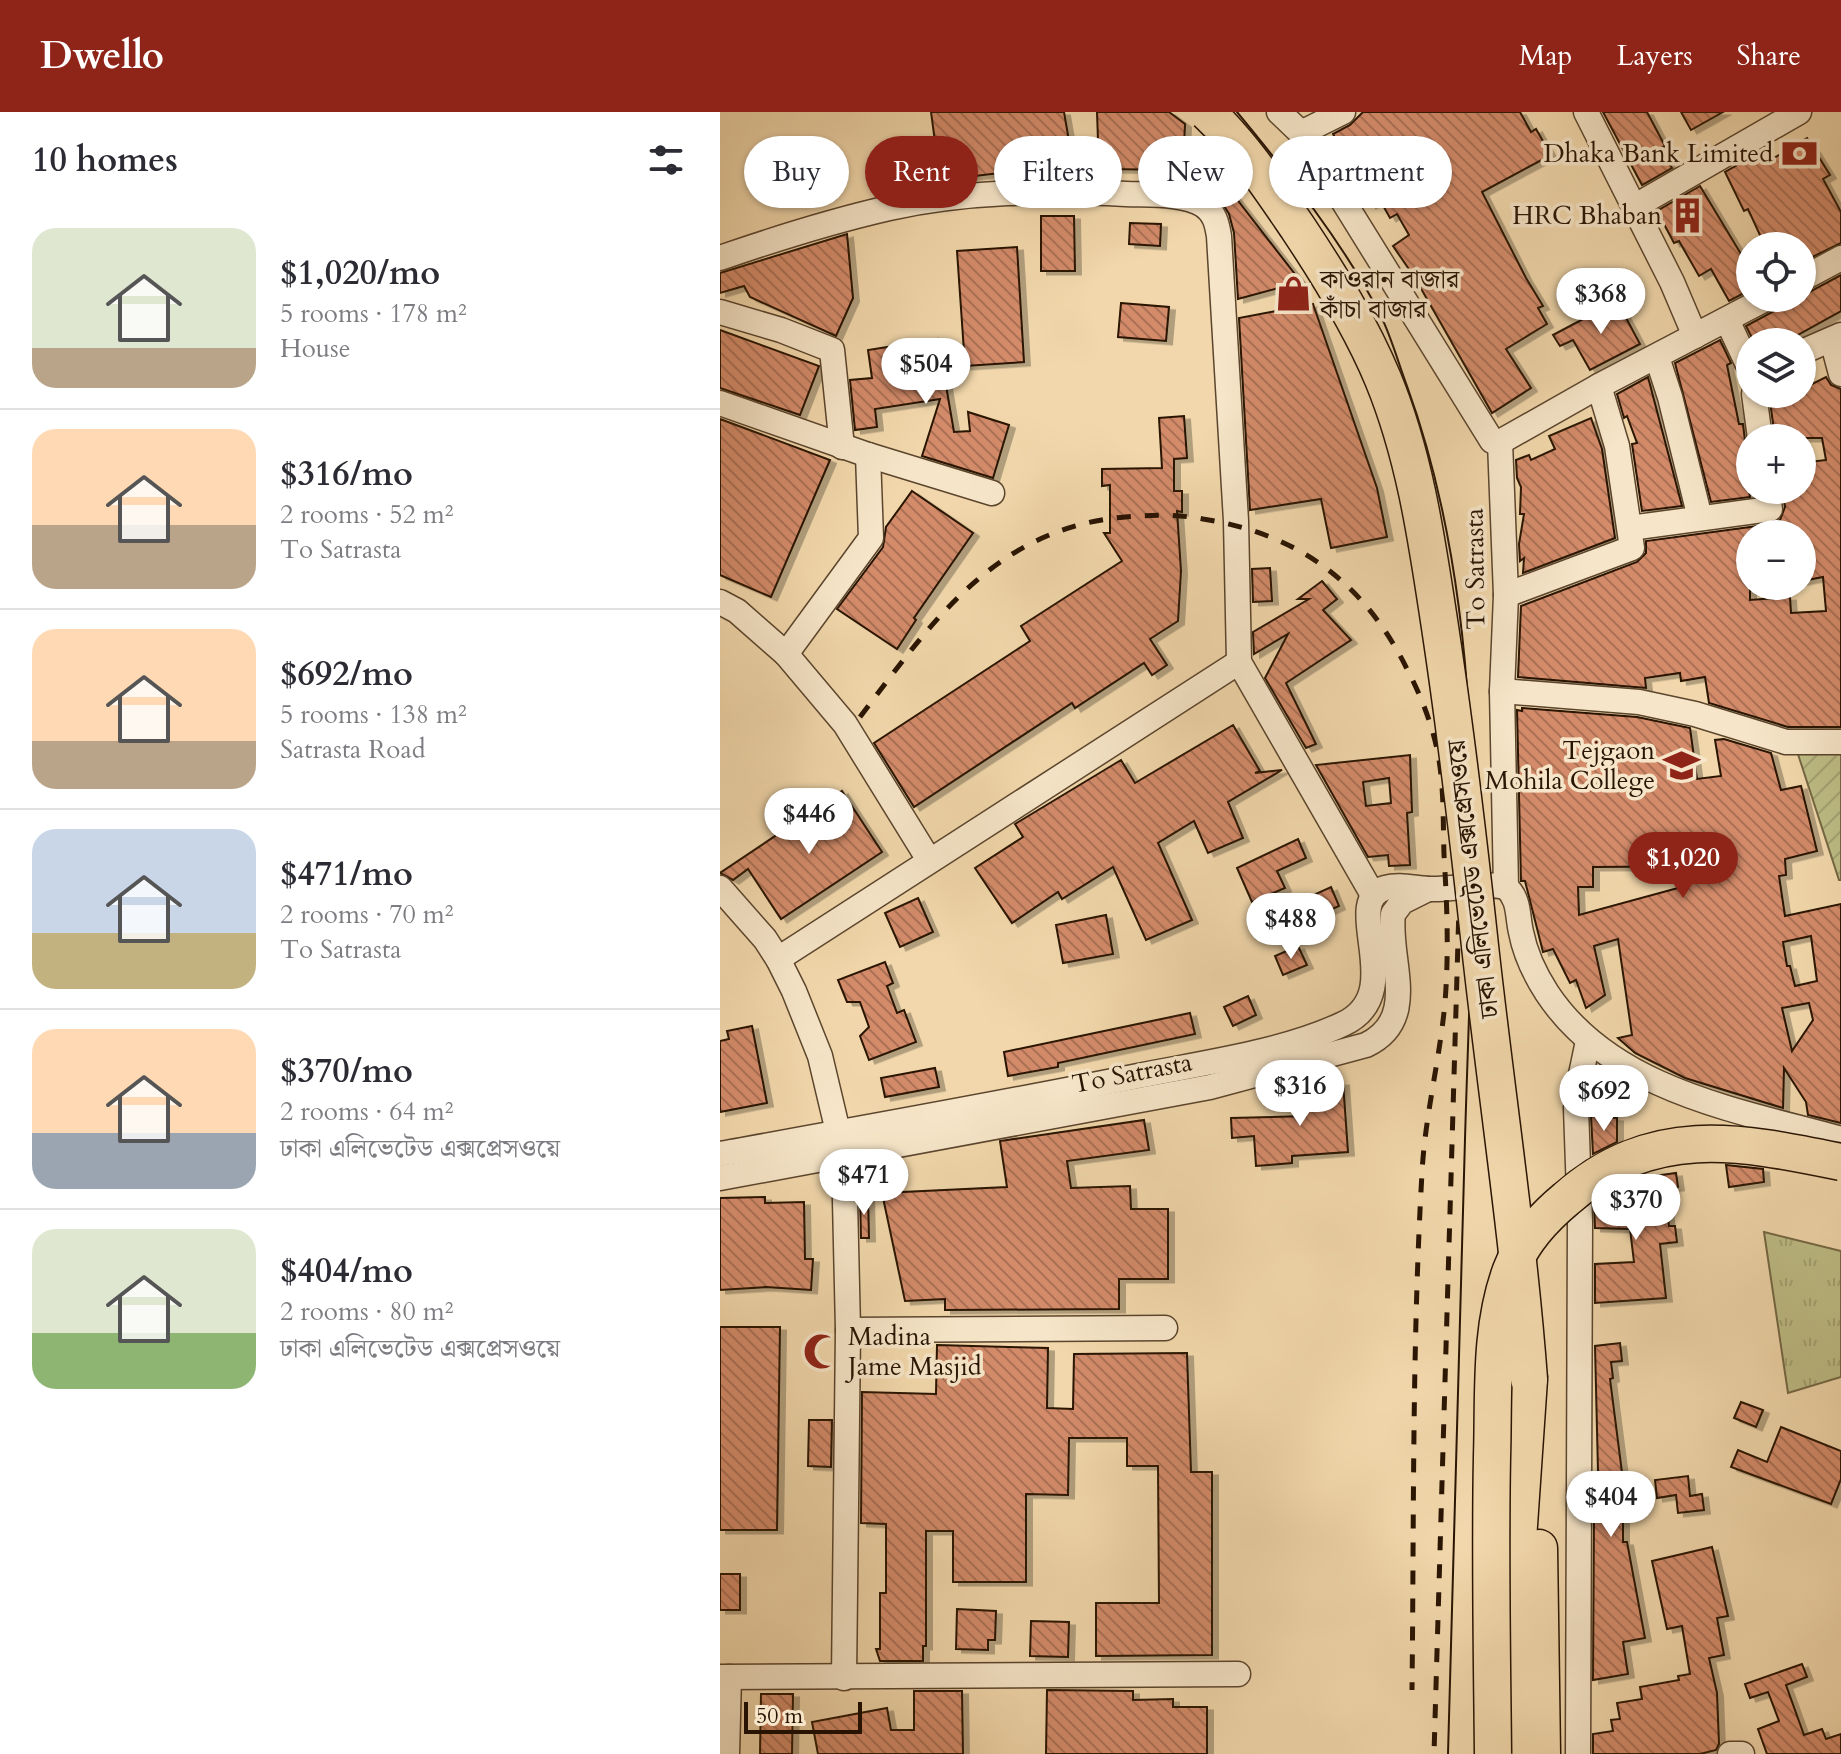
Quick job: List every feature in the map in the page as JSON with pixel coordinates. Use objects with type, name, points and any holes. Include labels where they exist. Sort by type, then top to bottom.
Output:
[{"type":"highway","name":"ঢাকা এলিভেটেড এক্সপ্রেসওয়ে","points":[[1207,112],[1223,127],[1268,184],[1329,274],[1364,338],[1384,380],[1424,524],[1459,750],[1517,1237],[1538,1511],[1542,1754]]},
{"type":"highway","points":[[1493,1754],[1491,1538],[1495,1350],[1510,1273],[1520,1251],[1531,1233],[1586,1181],[1630,1158],[1649,1152],[1684,1145],[1732,1143],[1841,1162]]},
{"type":"highway","points":[[1513,1754],[1514,1598],[1529,1379]]},
{"type":"street","points":[[1279,112],[1301,133],[1492,441],[1500,442],[1742,312]]},
{"type":"street","points":[[1301,133],[1343,112]]},
{"type":"street","points":[[1586,112],[1672,282],[1695,336]]},
{"type":"street","points":[[1634,207],[1799,112]]},
{"type":"street","points":[[720,258],[890,208],[994,193],[1066,191],[1151,195],[1201,203],[1209,210],[1216,218],[1219,236],[1236,525],[1239,662],[1373,895]]},
{"type":"street","points":[[1816,271],[1841,258]]},
{"type":"street","points":[[720,312],[781,330],[832,350],[842,447]]},
{"type":"street","points":[[1727,320],[1736,339]]},
{"type":"street","points":[[1816,346],[1836,338],[1841,374]]},
{"type":"street","points":[[1657,357],[1700,518]]},
{"type":"street","points":[[1506,595],[1632,548],[1617,446],[1599,386]]},
{"type":"street","points":[[720,403],[842,447],[992,493]]},
{"type":"street","name":"To Satrasta","points":[[1500,442],[1506,595],[1502,691],[1506,887]]},
{"type":"street","points":[[786,654],[871,538],[868,455]]},
{"type":"street","points":[[1630,528],[1770,509],[1769,504]]},
{"type":"street","points":[[720,602],[737,611],[786,654],[845,724],[929,860]]},
{"type":"street","points":[[778,959],[1239,662]]},
{"type":"street","points":[[1502,691],[1639,702],[1695,714],[1786,742],[1841,742]]},
{"type":"street","points":[[720,1154],[842,1145],[1311,1036],[1354,1018],[1368,1005],[1374,973],[1367,911],[1373,895],[1394,887],[1506,887],[1516,898],[1525,948],[1545,990],[1588,1041],[1618,1062],[1672,1088],[1841,1139]]},
{"type":"street","points":[[720,888],[778,959],[820,1056],[842,1145],[848,1330],[844,1678]]},
{"type":"street","points":[[1354,1018],[1366,1045],[1377,1040],[1388,1029],[1397,1007],[1393,914],[1402,902],[1428,889]]},
{"type":"street","points":[[1578,1754],[1580,1222],[1576,1108],[1588,1041]]},
{"type":"street","name":"To Satrasta","points":[[720,1178],[842,1145],[1210,1087],[1366,1045]]},
{"type":"street","points":[[1204,1062],[1210,1087]]},
{"type":"street","points":[[848,1330],[1165,1328]]},
{"type":"street","points":[[727,1754],[724,1677],[1238,1674]]},
{"type":"street","points":[[1730,1754],[1742,1754]]},
{"type":"green space","points":[[1795,745],[1841,748],[1841,880],[1839,880]]},
{"type":"green space","points":[[1764,1232],[1841,1251],[1841,1377],[1788,1393]]},
{"type":"building","points":[[931,112],[1064,112],[1068,136],[994,136],[994,174],[978,176],[978,136],[934,136]]},
{"type":"building","points":[[1097,112],[1169,112],[1185,124],[1184,136],[1138,136],[1138,169],[1122,169],[1122,136],[1098,136]]},
{"type":"building","points":[[1363,112],[1520,112],[1531,132],[1536,129],[1551,155],[1482,192],[1543,306],[1538,308],[1547,324],[1506,349],[1531,388],[1492,413],[1415,278],[1393,246],[1409,235],[1397,214],[1390,218],[1384,208],[1452,208],[1452,136],[1334,136]]},
{"type":"building","points":[[1603,112],[1647,112],[1665,146],[1658,149],[1672,168],[1642,185]]},
{"type":"building","points":[[1681,112],[1723,112],[1691,130]]},
{"type":"building","points":[[1807,138],[1830,175],[1823,179],[1841,212],[1841,243],[1816,255],[1816,232],[1759,232],[1748,209],[1744,211],[1725,172],[1759,153],[1764,164]]},
{"type":"building","points":[[1700,186],[1736,246],[1736,297],[1729,301],[1711,269],[1699,276],[1679,241],[1674,243],[1657,211]]},
{"type":"building","points":[[1225,208],[1244,208],[1301,282],[1238,299],[1234,233]]},
{"type":"building","points":[[1041,216],[1074,216],[1075,271],[1041,271]]},
{"type":"building","points":[[1130,223],[1161,224],[1160,246],[1129,244]]},
{"type":"building","points":[[847,234],[853,298],[836,336],[750,297],[744,286],[720,293],[720,273]]},
{"type":"building","points":[[1017,247],[1024,362],[965,366],[957,251]]},
{"type":"building","points":[[1841,275],[1841,311],[1810,328],[1747,328],[1772,312],[1816,312],[1816,288]]},
{"type":"building","points":[[1617,301],[1640,344],[1590,370],[1573,340],[1560,346],[1553,335]]},
{"type":"building","points":[[1121,303],[1169,307],[1166,341],[1118,337]]},
{"type":"building","points":[[1313,304],[1377,488],[1387,537],[1331,548],[1321,499],[1250,510],[1239,318]]},
{"type":"building","points":[[720,330],[819,366],[800,415],[720,388]]},
{"type":"building","points":[[938,339],[954,432],[970,431],[968,412],[1009,425],[993,478],[922,456],[940,399],[875,409],[877,427],[855,430],[850,380],[872,378],[868,350]]},
{"type":"building","points":[[1720,340],[1731,363],[1727,365],[1739,424],[1736,424],[1736,499],[1711,502],[1675,363]]},
{"type":"building","points":[[1648,377],[1682,506],[1642,511],[1632,444],[1637,443],[1627,416],[1624,418],[1617,394]]},
{"type":"building","points":[[1826,377],[1831,385],[1841,389],[1841,727],[1788,727],[1709,703],[1705,677],[1681,681],[1680,673],[1645,678],[1646,688],[1518,677],[1521,606],[1637,562],[1646,553],[1646,541],[1736,529],[1736,600],[1790,600],[1791,613],[1826,611],[1823,577],[1816,578],[1816,520],[1780,520],[1784,504],[1816,504],[1816,461],[1826,460],[1822,438],[1816,438],[1816,424],[1773,424],[1771,408],[1816,408],[1816,382]]},
{"type":"building","points":[[1184,416],[1187,458],[1174,459],[1174,491],[1182,491],[1182,512],[1177,511],[1181,571],[1178,621],[1150,639],[1167,665],[1152,675],[1144,663],[1075,708],[1072,703],[914,807],[874,743],[1030,641],[1021,626],[1122,561],[1104,533],[1110,533],[1110,485],[1102,486],[1102,469],[1162,468],[1159,418]]},
{"type":"building","points":[[1591,418],[1602,449],[1615,538],[1523,573],[1524,558],[1520,561],[1519,544],[1524,514],[1520,514],[1521,487],[1516,460],[1529,455],[1531,460],[1555,449],[1549,436]]},
{"type":"building","points":[[720,419],[830,460],[771,597],[720,575]]},
{"type":"building","points":[[912,491],[973,533],[914,618],[916,620],[897,649],[837,609],[883,547],[886,527]]},
{"type":"building","points":[[1270,568],[1272,601],[1253,602],[1252,569]]},
{"type":"building","points":[[1322,581],[1337,599],[1323,610],[1351,640],[1286,683],[1316,744],[1306,748],[1265,678],[1288,634],[1254,654],[1253,632],[1309,599],[1298,599]]},
{"type":"building","points":[[1522,708],[1637,717],[1690,728],[1697,779],[1721,776],[1715,740],[1724,739],[1771,753],[1781,790],[1801,786],[1817,851],[1785,859],[1786,875],[1779,876],[1785,916],[1841,904],[1841,1123],[1808,1115],[1806,1102],[1784,1068],[1783,1108],[1685,1078],[1635,1053],[1618,1038],[1632,1035],[1618,939],[1594,946],[1605,995],[1586,1008],[1576,980],[1570,983],[1553,949],[1543,952],[1525,881],[1521,881],[1517,710],[1522,711]],"holes":[[[1723,866],[1724,879],[1678,885],[1678,888],[1579,915],[1578,887],[1593,887],[1593,867]],[[1811,936],[1817,981],[1795,986],[1790,966],[1787,966],[1783,942]],[[1809,1003],[1813,1020],[1792,1051],[1782,1008]]]},
{"type":"building","points":[[1233,725],[1260,771],[1255,773],[1282,770],[1228,802],[1243,838],[1208,853],[1194,821],[1158,843],[1192,920],[1146,940],[1113,867],[1062,899],[1058,892],[1012,923],[975,868],[1023,837],[1015,824],[1121,760],[1135,783]]},
{"type":"building","points":[[1410,755],[1412,812],[1407,813],[1410,865],[1389,866],[1388,855],[1368,857],[1316,765]],"holes":[[[1389,778],[1391,803],[1366,806],[1363,782]]]},
{"type":"building","points":[[842,791],[882,852],[781,919],[748,869],[733,880],[720,873]]},
{"type":"building","points":[[1298,839],[1306,858],[1277,871],[1285,888],[1252,902],[1237,868]]},
{"type":"building","points":[[1331,887],[1339,906],[1304,922],[1296,903]]},
{"type":"building","points":[[918,898],[933,932],[900,947],[885,913]]},
{"type":"building","points":[[1106,915],[1113,954],[1063,963],[1056,925]]},
{"type":"building","points":[[1298,946],[1307,965],[1283,975],[1275,956]]},
{"type":"building","points":[[885,962],[893,983],[887,986],[897,1013],[904,1010],[916,1042],[869,1060],[860,1036],[869,1027],[860,1002],[847,1002],[838,980]]},
{"type":"building","points":[[1248,996],[1256,1015],[1233,1026],[1224,1007]]},
{"type":"building","points":[[1190,1013],[1195,1034],[1008,1076],[1004,1052]]},
{"type":"building","points":[[752,1026],[767,1103],[720,1112],[720,1041],[729,1039],[727,1031]]},
{"type":"building","points":[[935,1068],[939,1087],[885,1097],[881,1078]]},
{"type":"building","points":[[1343,1082],[1348,1152],[1292,1156],[1292,1163],[1256,1166],[1254,1136],[1232,1138],[1231,1118],[1306,1116],[1304,1084]]},
{"type":"building","points":[[1591,1116],[1617,1118],[1617,1142],[1593,1154]]},
{"type":"building","points":[[1144,1120],[1149,1150],[1067,1161],[1071,1188],[1130,1186],[1131,1209],[1168,1209],[1168,1279],[1119,1279],[1119,1309],[945,1310],[945,1299],[905,1301],[882,1193],[1007,1187],[1000,1141]]},
{"type":"building","points":[[1726,1165],[1763,1169],[1764,1182],[1729,1187]]},
{"type":"building","points":[[1676,1173],[1678,1187],[1665,1189],[1669,1226],[1675,1226],[1677,1242],[1660,1244],[1666,1298],[1595,1303],[1595,1264],[1634,1262],[1630,1229],[1595,1228],[1594,1204],[1623,1186],[1623,1189],[1655,1186],[1654,1176]]},
{"type":"building","points":[[860,1196],[868,1196],[869,1238],[861,1238]]},
{"type":"building","points":[[765,1197],[765,1203],[804,1202],[805,1259],[813,1259],[811,1290],[766,1287],[720,1290],[720,1198]]},
{"type":"building","points":[[720,1327],[780,1327],[777,1530],[720,1530]]},
{"type":"building","points":[[1620,1343],[1622,1361],[1611,1362],[1613,1378],[1610,1379],[1625,1496],[1623,1542],[1627,1542],[1645,1638],[1623,1642],[1628,1674],[1593,1680],[1594,1513],[1599,1513],[1595,1346]]},
{"type":"building","points":[[937,1345],[1048,1348],[1047,1408],[1073,1409],[1074,1354],[1187,1353],[1191,1472],[1212,1472],[1212,1655],[1096,1656],[1096,1603],[1159,1603],[1158,1466],[1127,1466],[1127,1438],[1069,1438],[1068,1495],[1026,1494],[1026,1582],[953,1582],[953,1531],[926,1531],[926,1646],[923,1646],[923,1661],[880,1661],[876,1649],[880,1649],[880,1593],[886,1593],[886,1524],[861,1523],[862,1392],[936,1394]]},
{"type":"building","points":[[1741,1402],[1763,1410],[1756,1427],[1734,1418]]},
{"type":"building","points":[[809,1420],[832,1420],[831,1467],[808,1466]]},
{"type":"building","points":[[1781,1427],[1841,1451],[1841,1479],[1831,1504],[1731,1467],[1738,1450],[1767,1462]]},
{"type":"building","points":[[1688,1476],[1690,1496],[1702,1494],[1704,1510],[1678,1513],[1676,1495],[1657,1498],[1655,1480]]},
{"type":"building","points":[[1712,1547],[1728,1616],[1717,1618],[1724,1655],[1709,1658],[1717,1693],[1719,1744],[1716,1750],[1700,1754],[1593,1754],[1593,1734],[1613,1731],[1611,1720],[1620,1719],[1617,1703],[1642,1699],[1640,1687],[1679,1680],[1678,1676],[1690,1674],[1682,1626],[1667,1629],[1652,1561]]},
{"type":"building","points":[[720,1574],[740,1574],[740,1610],[720,1610]]},
{"type":"building","points":[[957,1609],[996,1611],[995,1640],[988,1640],[988,1650],[956,1649]]},
{"type":"building","points":[[1031,1621],[1069,1622],[1068,1657],[1030,1656]]},
{"type":"building","points":[[1802,1664],[1807,1677],[1786,1685],[1804,1735],[1822,1729],[1826,1739],[1841,1734],[1841,1754],[1767,1754],[1758,1729],[1779,1721],[1768,1692],[1750,1698],[1745,1684]]},
{"type":"building","points":[[1047,1690],[1133,1691],[1133,1700],[1173,1699],[1173,1707],[1207,1707],[1207,1754],[1046,1754]]},
{"type":"building","points":[[914,1691],[962,1691],[963,1754],[818,1754],[812,1722],[887,1708],[891,1730],[914,1730]]},
{"type":"building","points":[[761,1694],[793,1694],[792,1754],[760,1754]]},
{"type":"tram line","points":[[1237,112],[1332,235],[1380,314],[1407,386],[1434,476],[1453,568],[1465,663],[1471,758],[1472,854],[1448,1754]]},
{"type":"railway","points":[[1219,112],[1286,191],[1367,323],[1406,421],[1425,490],[1437,561],[1451,676],[1459,907],[1434,1754]]},
{"type":"railway","points":[[860,717],[941,615],[1003,560],[1039,540],[1079,525],[1125,517],[1193,517],[1238,526],[1299,550],[1350,588],[1391,640],[1418,692],[1437,748],[1443,796],[1447,928],[1445,1002],[1424,1151],[1419,1238],[1412,1690]]},
{"type":"place","name":"Dhaka Bank Limited","points":[[1799,153]]},
{"type":"place","name":"HRC Bhaban","points":[[1688,215]]},
{"type":"place","name":"কাওরান বাজার কাঁচা বাজার","points":[[1294,294]]},
{"type":"place","name":"Tejgaon Mohila College","points":[[1681,765]]},
{"type":"place","name":"Madina Jame Masjid","points":[[822,1351]]}]
